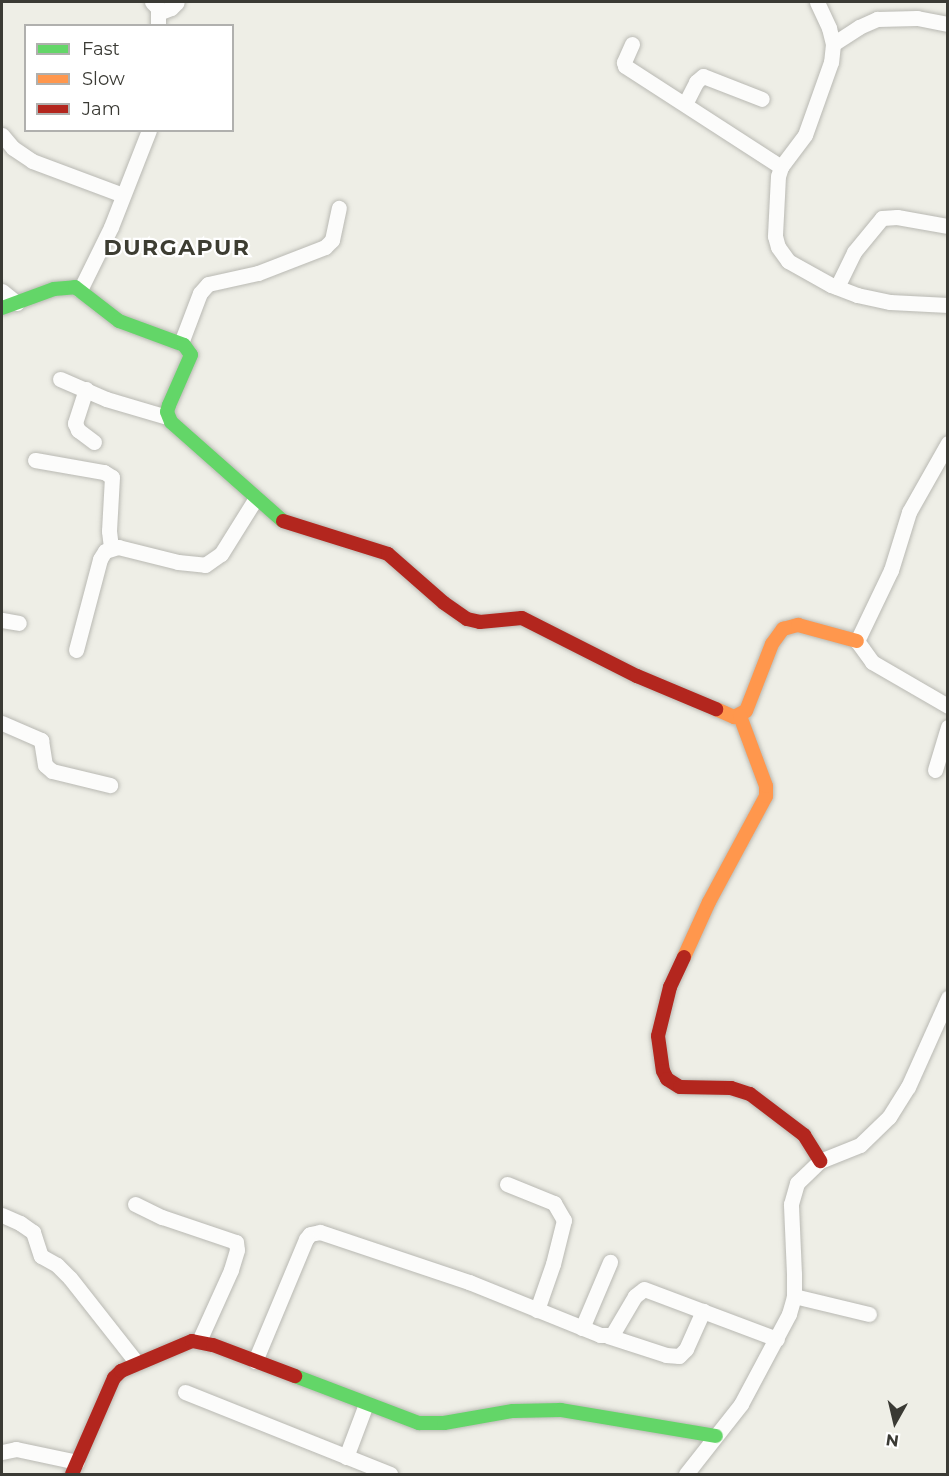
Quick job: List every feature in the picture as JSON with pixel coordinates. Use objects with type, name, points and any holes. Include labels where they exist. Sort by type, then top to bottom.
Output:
[{"type":"street","points":[[156,13],[165,12],[177,2]]},
{"type":"street","points":[[817,2],[830,28],[833,44],[831,62],[810,123],[792,154],[780,167],[775,236],[781,255],[837,287],[874,300],[948,305]]},
{"type":"street","points":[[833,44],[859,27],[877,19],[917,18],[948,24]]},
{"type":"street","points":[[632,44],[624,62],[625,66],[780,167]]},
{"type":"street","points":[[685,104],[696,82],[703,76],[762,99]]},
{"type":"street","points":[[80,290],[123,195],[147,132]]},
{"type":"street","points":[[2,135],[13,148],[32,161],[123,195]]},
{"type":"street","points":[[180,343],[200,293],[208,284],[258,273],[329,244],[339,208]]},
{"type":"street","points":[[837,287],[854,252],[882,218],[897,217],[948,226]]},
{"type":"street","points":[[2,308],[67,286],[80,290],[119,321],[180,343],[189,350],[191,355],[169,405],[168,417]]},
{"type":"street","points":[[2,291],[17,303]]},
{"type":"street","points":[[60,379],[106,399],[168,417],[256,498],[288,524],[320,531],[388,554],[444,603],[467,619],[480,622],[512,616],[522,618],[638,676],[726,715],[740,717]]},
{"type":"street","points":[[86,389],[75,423],[78,430],[94,442]]},
{"type":"street","points":[[857,641],[891,570],[909,512],[948,443]]},
{"type":"street","points":[[35,460],[104,472],[112,477],[109,531],[111,547],[100,559],[76,650]]},
{"type":"street","points":[[111,547],[127,548],[194,565],[205,565],[221,554],[256,498]]},
{"type":"street","points":[[2,620],[19,623]]},
{"type":"street","points":[[740,717],[746,711],[772,644],[783,629],[798,625],[857,641],[872,662],[948,706]]},
{"type":"street","points":[[740,717],[766,786],[766,796],[709,902],[670,987],[658,1036],[663,1071],[667,1079],[680,1087],[731,1088],[750,1094],[804,1135],[820,1161]]},
{"type":"street","points":[[2,723],[41,740],[45,765],[52,771],[110,785]]},
{"type":"street","points":[[935,770],[948,728]]},
{"type":"street","points":[[686,1474],[741,1404],[777,1339],[794,1296],[790,1204],[797,1183],[820,1161],[860,1145],[888,1117],[908,1087],[948,998]]},
{"type":"street","points":[[507,1184],[554,1203],[564,1220],[553,1264],[537,1310]]},
{"type":"street","points":[[135,1204],[162,1217],[236,1242],[237,1250],[231,1270],[199,1341]]},
{"type":"street","points":[[2,1215],[33,1232],[41,1256],[57,1265],[70,1278],[137,1364]]},
{"type":"street","points":[[255,1361],[306,1239],[314,1232],[329,1234],[469,1282],[582,1328],[666,1355],[679,1356],[686,1349],[703,1311]]},
{"type":"street","points":[[582,1328],[610,1262]]},
{"type":"street","points":[[608,1336],[615,1332],[635,1296],[644,1290],[777,1339]]},
{"type":"street","points":[[794,1296],[870,1314]]},
{"type":"street","points":[[2,1452],[16,1449],[75,1468],[114,1378],[121,1371],[175,1346],[199,1341],[418,1423],[444,1423],[513,1411],[561,1410],[597,1414],[716,1436]]},
{"type":"street","points":[[185,1392],[390,1474]]},
{"type":"street","points":[[346,1456],[366,1404]]},
{"type":"traffic: fast","points":[[2,308],[54,289],[75,287],[119,321],[184,345],[191,355],[169,405],[167,412],[171,422],[283,521]]},
{"type":"traffic: fast","points":[[295,1376],[419,1423],[444,1423],[513,1411],[561,1410],[716,1436]]},
{"type":"traffic: slow","points":[[716,709],[734,717],[746,711],[772,644],[783,629],[798,625],[857,641]]},
{"type":"traffic: slow","points":[[684,957],[709,902],[766,796],[766,786],[740,716]]},
{"type":"traffic: jam","points":[[283,521],[388,554],[444,603],[467,619],[480,622],[522,618],[637,676],[716,709]]},
{"type":"traffic: jam","points":[[684,957],[670,987],[658,1036],[663,1071],[667,1079],[680,1087],[731,1088],[750,1094],[804,1135],[820,1161]]},
{"type":"traffic: jam","points":[[72,1474],[114,1378],[121,1371],[192,1341],[213,1345],[295,1376]]},
{"type":"district","name":"DURGAPUR","points":[[177,248]]}]
